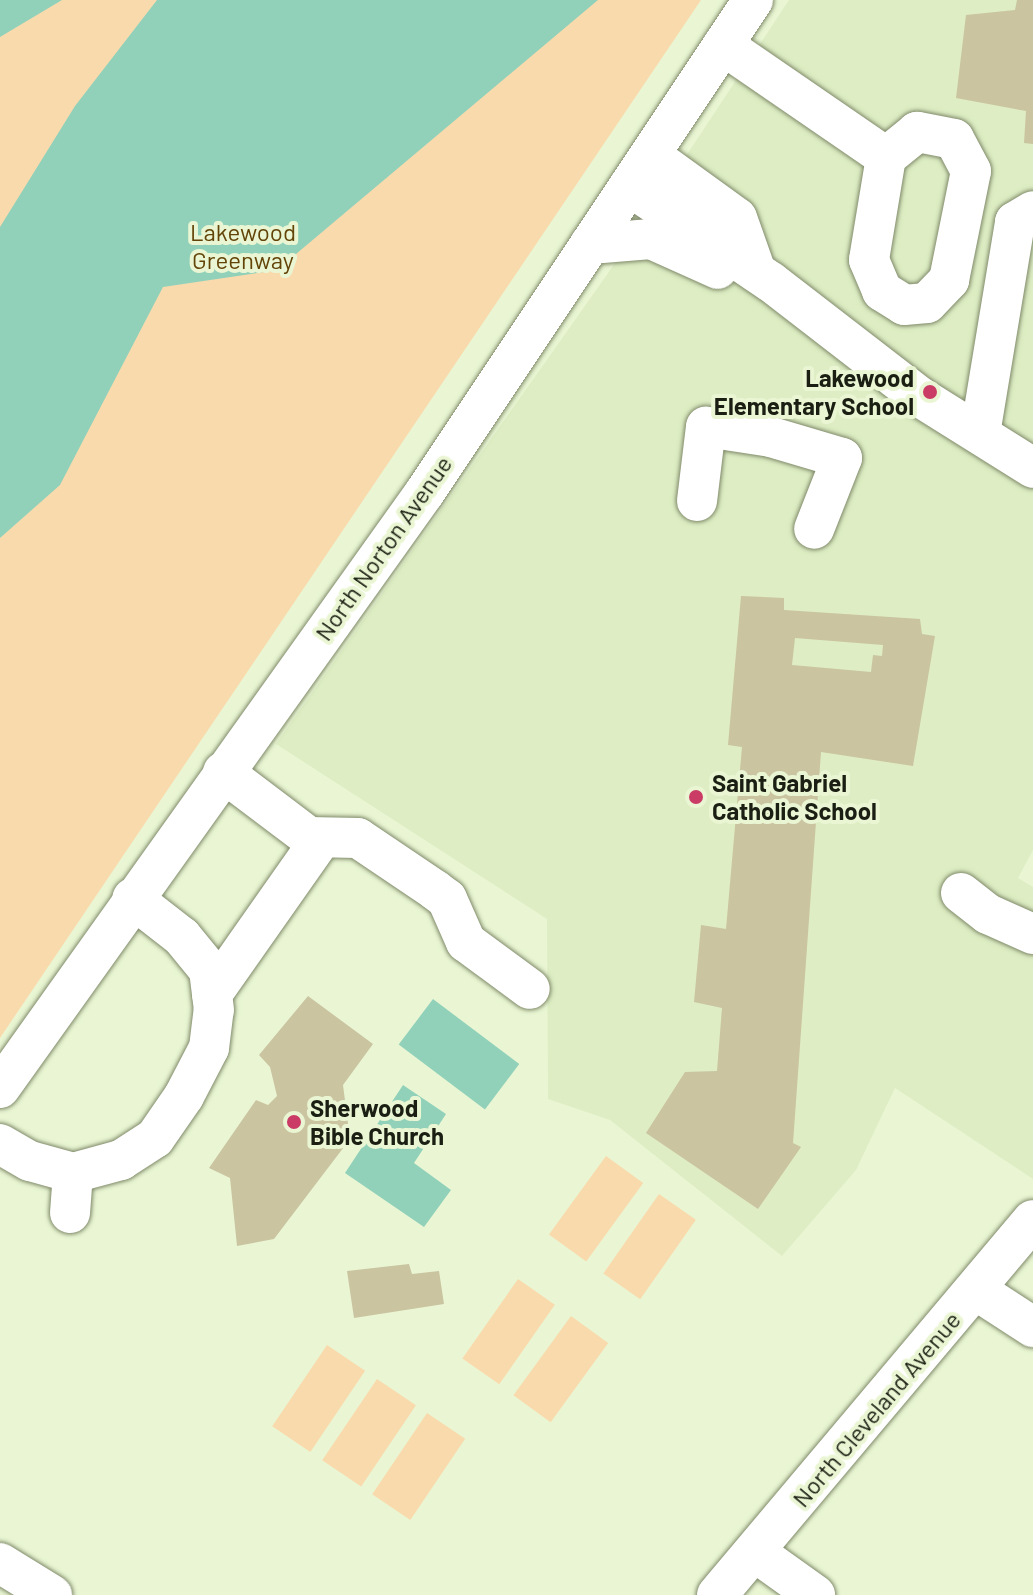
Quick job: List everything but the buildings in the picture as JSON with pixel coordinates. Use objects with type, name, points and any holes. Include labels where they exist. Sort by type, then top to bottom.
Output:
[{"type":"street","name":"North Norton Avenue","points":[[0,1088],[132,898],[425,492],[753,0]]},
{"type":"street","points":[[723,45],[886,157]]},
{"type":"street","points":[[639,170],[737,218],[756,272],[920,397],[1033,468]]},
{"type":"street","points":[[980,434],[1015,222],[1033,211]]},
{"type":"street","points":[[590,244],[651,239],[731,276],[756,272]]},
{"type":"street","points":[[697,501],[706,427],[771,437],[842,458],[814,529]]},
{"type":"street","points":[[223,772],[309,837],[358,838],[435,890],[447,899],[466,942],[530,989]]},
{"type":"street","points":[[212,994],[321,839]]},
{"type":"street","points":[[961,893],[988,914],[1033,934]]},
{"type":"street","points":[[0,1144],[30,1161],[73,1173],[121,1160],[155,1138],[209,1048],[212,994],[209,970],[182,937],[132,898]]},
{"type":"street","points":[[70,1213],[73,1173]]},
{"type":"street","name":"North Cleveland Avenue","points":[[717,1595],[1033,1220]]},
{"type":"street","points":[[976,1290],[1033,1327]]},
{"type":"street","points":[[755,1552],[815,1595]]},
{"type":"street","points":[[0,1563],[52,1595]]},
{"type":"shaded area","points":[[0,0],[62,0],[0,37]]},
{"type":"shaded area","points":[[157,0],[598,0],[277,270],[163,287],[60,485],[0,538],[0,227],[75,106]]},
{"type":"shaded area","name":"Saint Gabriel Catholic School","points":[[789,0],[1033,0],[1033,850],[1018,878],[1033,887],[1033,1179],[895,1088],[856,1170],[782,1256],[610,1120],[548,1099],[547,919],[276,744],[620,256]]},
{"type":"shaded area","points":[[433,999],[519,1064],[485,1110],[399,1045]]},
{"type":"shaded area","points":[[403,1085],[446,1114],[414,1163],[451,1190],[424,1227],[345,1173]]},
{"type":"green space","name":"Lakewood Greenway","points":[[0,0],[701,0],[0,1038]]},
{"type":"green space","points":[[606,1156],[643,1183],[586,1262],[549,1234]]},
{"type":"green space","points":[[659,1194],[696,1220],[640,1299],[603,1273]]},
{"type":"green space","points":[[518,1279],[555,1305],[499,1384],[462,1358]]},
{"type":"green space","points":[[571,1316],[608,1343],[551,1422],[513,1395]]},
{"type":"green space","points":[[327,1345],[365,1371],[310,1452],[272,1426]]},
{"type":"green space","points":[[377,1379],[416,1405],[361,1487],[322,1460]]},
{"type":"green space","points":[[427,1413],[465,1439],[410,1520],[372,1494]]},
{"type":"place","name":"Lakewood Elementary School","points":[[930,392]]},
{"type":"place","name":"Saint Gabriel Catholic School","points":[[696,797]]},
{"type":"place","name":"Sherwood Bible Church","points":[[294,1122]]}]
